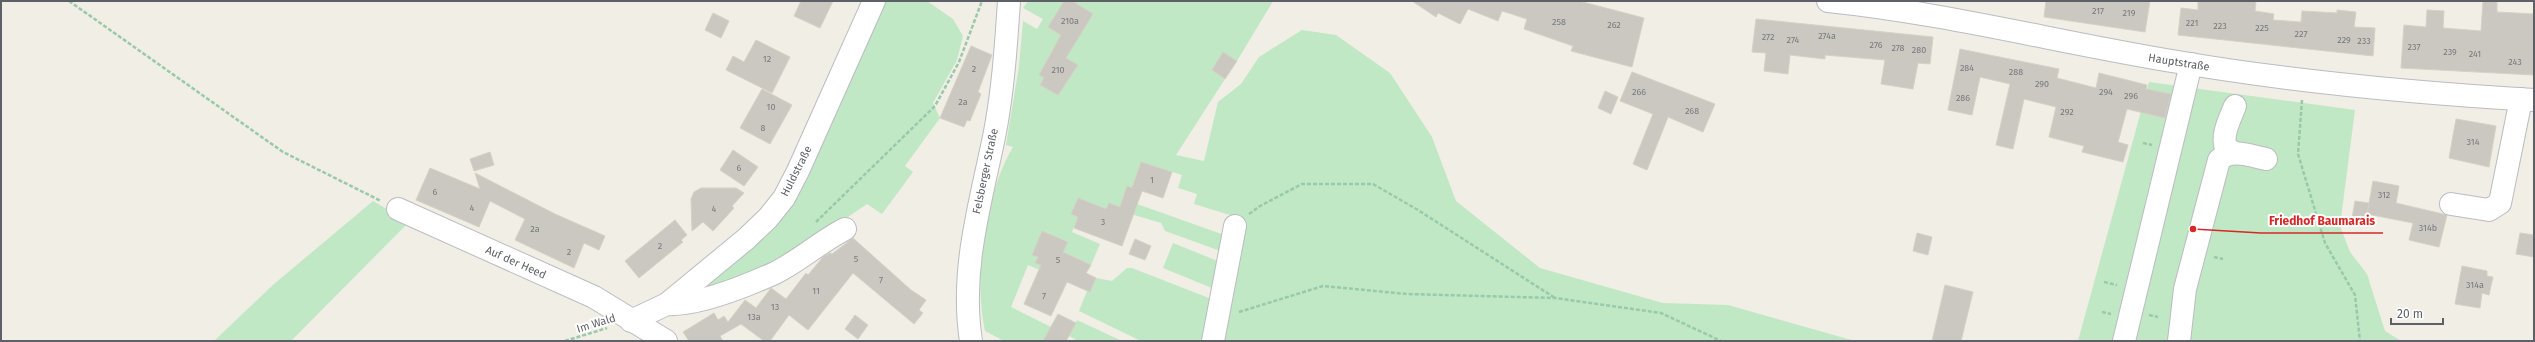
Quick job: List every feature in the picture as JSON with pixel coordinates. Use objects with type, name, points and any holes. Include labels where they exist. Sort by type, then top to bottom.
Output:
[{"type":"street","name":"Huldstraße","points":[[631,321],[667,304],[746,239],[768,218],[784,198],[804,158],[874,1]]},
{"type":"street","name":"Felsberger Straße","points":[[971,341],[968,324],[969,259],[978,204],[994,136],[1004,66],[1009,1]]},
{"type":"street","name":"Hauptstraße","points":[[1828,1],[1922,14],[2191,64],[2304,79],[2446,94],[2528,100]]},
{"type":"street","points":[[2124,341],[2191,64]]},
{"type":"street","points":[[2451,204],[2489,210],[2500,203],[2528,100]]},
{"type":"street","points":[[2235,106],[2225,133],[2224,143],[2226,148],[2235,153],[2266,159]]},
{"type":"street","points":[[2179,341],[2185,288],[2215,169],[2224,155],[2235,153]]},
{"type":"street","name":"Auf der Heed","points":[[398,209],[594,297],[666,341]]},
{"type":"street","points":[[1213,341],[1235,226]]},
{"type":"street","name":"Huldstraße","points":[[667,304],[683,305],[776,272],[845,229]]},
{"type":"path","points":[[69,1],[283,152],[398,209]]},
{"type":"path","points":[[813,225],[935,106],[960,62],[982,1]]},
{"type":"path","points":[[2304,79],[2298,154],[2325,243],[2355,295],[2360,341]]},
{"type":"path","points":[[1235,226],[1260,206],[1302,184],[1373,184],[1418,210],[1555,298]]},
{"type":"path","points":[[1217,318],[1323,286],[1407,294],[1555,298],[1661,314],[1721,341]]},
{"type":"path","name":"Im Wald","points":[[566,341],[631,321]]},
{"type":"green space","points":[[879,1],[927,1],[953,19],[963,36],[957,60],[933,103],[940,118],[905,166],[913,172],[882,214],[867,204],[779,264],[710,294],[697,285],[749,242]]},
{"type":"green space","points":[[1028,1],[1273,1],[1237,61],[1223,52],[1212,70],[1225,79],[1176,155],[1204,161],[1218,102],[1241,84],[1259,57],[1302,30],[1336,35],[1390,73],[1432,137],[1456,201],[1540,268],[1663,303],[1728,305],[1855,341],[1220,341],[1243,219],[1194,204],[1197,194],[1178,188],[1182,175],[1141,162],[1132,188],[1127,187],[1123,199],[1230,237],[1226,253],[1165,231],[1161,223],[1134,215],[1134,212],[1109,203],[1106,209],[1078,198],[1071,214],[1078,217],[1072,232],[1100,244],[1091,265],[1063,252],[1068,242],[1042,231],[1032,254],[1038,257],[1035,263],[1064,276],[1062,279],[1028,265],[1011,307],[1051,327],[1043,341],[1004,341],[985,331],[980,286],[981,261],[984,236],[995,188],[1003,166],[1013,147],[1006,145],[1019,66],[1023,21],[1037,29],[1043,19],[1023,8]],"holes":[[[1052,51],[1078,65],[1058,95],[1040,85],[1044,78],[1039,75]]]},
{"type":"green space","points":[[2149,82],[2355,110],[2340,226],[2350,252],[2367,274],[2385,331],[2401,341],[2078,341]]},
{"type":"green space","points":[[373,201],[409,222],[291,341],[214,341],[274,284]]},
{"type":"green space","points":[[1173,243],[1225,264],[1219,291],[1163,268]]},
{"type":"green space","points":[[1127,268],[1132,268],[1214,300],[1205,341],[1141,341],[1079,311],[1087,291],[1090,292],[1096,278],[1112,281]]},
{"type":"green space","points":[[1077,320],[1122,341],[1078,341],[1069,336]]},
{"type":"building","points":[[801,1],[833,1],[820,28],[794,16]]},
{"type":"building","points":[[1064,1],[1072,1],[1093,14],[1066,58],[1078,65],[1058,95],[1040,85],[1044,78],[1039,75],[1061,35],[1048,27]]},
{"type":"building","points":[[1412,1],[1579,1],[1644,18],[1632,67],[1571,51],[1573,46],[1524,29],[1527,19],[1502,11],[1498,21],[1468,9],[1460,24],[1438,13],[1436,17]]},
{"type":"building","points":[[2046,1],[2150,1],[2145,32],[2044,17]]},
{"type":"building","points":[[2198,1],[2256,1],[2255,11],[2274,14],[2273,20],[2301,22],[2302,11],[2337,13],[2337,10],[2356,12],[2354,27],[2375,28],[2373,56],[2178,35],[2181,8],[2198,10]]},
{"type":"building","points":[[2483,1],[2497,1],[2497,12],[2534,14],[2534,75],[2401,68],[2404,25],[2426,27],[2427,10],[2444,11],[2443,28],[2481,31]]},
{"type":"building","points":[[713,13],[729,21],[721,38],[705,30]]},
{"type":"building","points":[[1756,19],[1933,37],[1930,64],[1918,63],[1913,89],[1881,84],[1885,60],[1825,55],[1825,59],[1790,55],[1788,74],[1764,71],[1766,53],[1752,52]]},
{"type":"building","points":[[756,40],[790,57],[772,93],[726,70],[733,56],[744,62]]},
{"type":"building","points":[[971,46],[992,55],[978,92],[981,94],[970,121],[967,120],[964,127],[940,118]]},
{"type":"building","points":[[1960,49],[2059,69],[2057,78],[2096,88],[2099,73],[2147,85],[2146,89],[2171,94],[2165,118],[2127,109],[2118,142],[2128,145],[2123,162],[2082,152],[2084,146],[2049,137],[2056,107],[2024,99],[2013,149],[1996,145],[2010,84],[1980,77],[1972,115],[1948,110]]},
{"type":"building","points":[[1223,52],[1237,61],[1225,79],[1212,70]]},
{"type":"building","points":[[1632,72],[1715,104],[1703,132],[1668,117],[1647,170],[1633,164],[1653,114],[1620,101]]},
{"type":"building","points":[[762,89],[792,105],[770,144],[740,128]]},
{"type":"building","points":[[1605,91],[1618,97],[1611,114],[1598,108]]},
{"type":"building","points":[[2456,119],[2496,126],[2489,167],[2449,158]]},
{"type":"building","points":[[733,150],[758,167],[744,186],[720,170]]},
{"type":"building","points":[[490,152],[494,165],[474,171],[470,159]]},
{"type":"building","points":[[1141,162],[1172,172],[1163,198],[1142,191],[1122,246],[1074,228],[1078,217],[1071,214],[1078,198],[1106,209],[1109,203],[1120,207],[1127,186],[1132,188]]},
{"type":"building","points":[[430,168],[480,189],[475,173],[555,214],[605,236],[599,250],[584,243],[574,268],[515,240],[525,219],[490,201],[479,227],[416,200]]},
{"type":"building","points":[[2373,181],[2399,186],[2396,203],[2447,215],[2439,247],[2409,240],[2413,223],[2367,214]]},
{"type":"building","points":[[701,188],[736,188],[744,193],[732,206],[734,208],[713,231],[703,222],[692,231],[691,199],[694,192]]},
{"type":"building","points":[[2355,201],[2369,203],[2365,226],[2351,224]]},
{"type":"building","points":[[675,220],[687,235],[681,240],[683,242],[639,278],[625,261]]},
{"type":"building","points":[[1042,231],[1068,242],[1063,252],[1091,265],[1086,273],[1096,278],[1090,292],[1067,282],[1051,316],[1024,304],[1041,265],[1035,263],[1038,257],[1032,255]]},
{"type":"building","points":[[1917,233],[1932,237],[1928,255],[1913,251]]},
{"type":"building","points":[[2520,233],[2534,235],[2534,257],[2516,254]]},
{"type":"building","points":[[853,238],[911,290],[926,300],[919,310],[923,313],[914,324],[853,273],[808,330],[789,315],[770,341],[764,341],[741,324],[720,336],[723,341],[689,341],[683,332],[714,313],[718,320],[724,316],[728,322],[745,300],[756,308],[771,288],[786,299],[806,273],[808,275],[823,257],[830,253],[832,254]]},
{"type":"building","points":[[1135,239],[1151,246],[1145,260],[1129,254]]},
{"type":"building","points":[[2462,266],[2487,271],[2487,276],[2493,277],[2489,295],[2482,293],[2480,308],[2455,304]]},
{"type":"building","points":[[1945,285],[1973,292],[1961,341],[1932,341]]},
{"type":"building","points":[[1058,314],[1076,323],[1069,336],[1066,341],[1043,341]]},
{"type":"building","points":[[855,315],[868,325],[858,339],[845,329]]},
{"type":"place","name":"Friedhof Baumarais","points":[[2193,229]]}]
